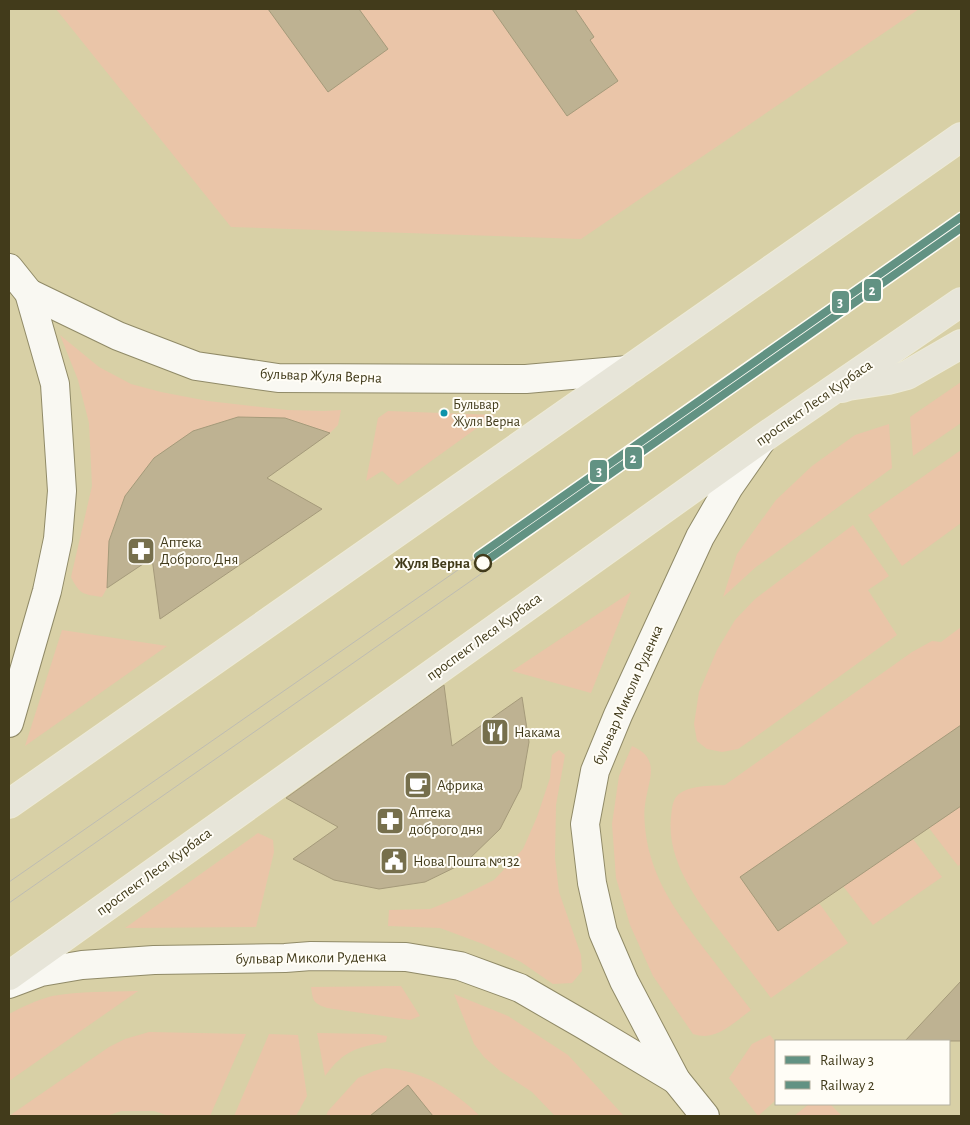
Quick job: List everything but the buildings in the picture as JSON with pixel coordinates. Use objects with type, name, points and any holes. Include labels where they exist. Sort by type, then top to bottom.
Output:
[{"type":"main road","points":[[9,804],[961,137]]},
{"type":"main road","name":"проспект Леся Курбаса","points":[[9,976],[763,438],[961,302]]},
{"type":"main road","points":[[829,392],[848,386],[907,375],[961,344]]},
{"type":"street","name":"бульвар Жуля Верна","points":[[9,268],[29,293],[55,384],[62,491],[58,539],[47,590],[9,723]]},
{"type":"street","name":"бульвар Жуля Верна","points":[[29,293],[118,336],[196,366],[278,378],[526,378],[628,370]]},
{"type":"street","name":"бульвар Миколи Руденка","points":[[705,1116],[676,1080],[624,981],[603,932],[592,883],[585,824],[595,771],[618,715],[700,537],[729,487],[763,438]]},
{"type":"street","name":"бульвар Миколи Руденка","points":[[9,984],[41,972],[82,965],[154,960],[311,956],[406,956],[460,966],[520,988],[676,1080]]},
{"type":"shaded area","points":[[56,9],[919,9],[581,239],[231,227]]},
{"type":"shaded area","points":[[60,335],[99,367],[131,384],[208,401],[288,410],[341,410],[338,425],[330,433],[285,418],[238,417],[193,431],[154,458],[125,496],[109,541],[107,588],[102,597],[86,594],[77,587],[71,577],[92,486],[89,423],[78,380]]},
{"type":"shaded area","points":[[961,382],[961,423],[913,456],[910,417]]},
{"type":"shaded area","points":[[388,411],[495,415],[398,485],[382,471],[366,481],[378,418]]},
{"type":"shaded area","points":[[889,424],[892,468],[756,567],[723,597],[737,554],[776,500],[812,466],[855,435]]},
{"type":"shaded area","points":[[961,450],[961,523],[902,566],[868,515]]},
{"type":"shaded area","points":[[853,525],[889,576],[868,590],[897,635],[738,749],[722,752],[707,749],[697,741],[694,724],[699,692],[717,650],[735,620],[755,599]]},
{"type":"shaded area","points":[[631,592],[591,693],[512,671]]},
{"type":"shaded area","points":[[961,627],[961,725],[740,877],[778,931],[819,903],[848,943],[771,998],[707,913],[687,883],[674,851],[671,834],[674,800],[681,792],[687,790],[725,785],[912,652],[932,641],[941,642]]},
{"type":"shaded area","points":[[62,630],[167,646],[25,746]]},
{"type":"shaded area","points":[[632,746],[647,757],[650,764],[650,779],[644,810],[646,836],[654,868],[682,919],[751,1010],[730,1026],[712,1035],[693,1034],[653,976],[630,925],[616,878],[612,824],[619,776]]},
{"type":"shaded area","points":[[559,750],[565,755],[556,805],[555,858],[559,892],[581,955],[582,971],[572,983],[553,984],[521,962],[483,944],[440,928],[388,926],[389,910],[430,909],[494,880],[523,849],[537,817],[550,778],[552,755]]},
{"type":"shaded area","points":[[961,806],[961,864],[958,866],[929,828]]},
{"type":"shaded area","points":[[258,833],[273,840],[274,852],[256,927],[125,928]]},
{"type":"shaded area","points":[[913,839],[942,877],[873,925],[843,886]]},
{"type":"shaded area","points":[[401,986],[420,1016],[410,1020],[327,1008],[314,1001],[311,987]]},
{"type":"shaded area","points":[[138,991],[9,1081],[9,1014],[30,1004],[63,994]]},
{"type":"shaded area","points":[[454,994],[508,1016],[568,1055],[624,1116],[555,1116],[532,1092],[500,1071],[484,1057],[474,1044]]},
{"type":"shaded area","points":[[149,1032],[246,1034],[210,1116],[169,1116],[154,1111],[121,1111],[107,1116],[9,1116],[109,1047],[125,1039]]},
{"type":"shaded area","points":[[317,1033],[387,1036],[386,1042],[367,1046],[349,1053],[336,1063],[325,1076]]},
{"type":"shaded area","points":[[269,1034],[298,1035],[307,1096],[296,1116],[234,1116]]},
{"type":"shaded area","points":[[770,1035],[775,1042],[775,1101],[758,1116],[729,1078],[752,1044]]},
{"type":"shaded area","points":[[385,1068],[412,1073],[437,1083],[480,1116],[433,1116],[408,1086],[369,1116],[326,1116],[328,1111],[358,1078]]},
{"type":"shaded area","points":[[808,1105],[831,1105],[842,1116],[794,1116]]},
{"type":"tram line","points":[[9,882],[478,556]]},
{"type":"tram line","points":[[9,903],[488,569]]},
{"type":"rail line","name":"3","points":[[478,556],[961,217]]},
{"type":"rail line","name":"2","points":[[483,563],[961,228]]},
{"type":"place","name":"Бульвар Жуля Верна","points":[[444,413]]},
{"type":"place","name":"Аптека Доброго Дня","points":[[141,551]]},
{"type":"place","name":"Жуля Верна","points":[[483,563]]},
{"type":"place","name":"Накама","points":[[495,732]]},
{"type":"place","name":"Африка","points":[[418,785]]},
{"type":"place","name":"Аптека доброго дня","points":[[390,821]]},
{"type":"place","name":"Нова Пошта №132","points":[[394,861]]}]
